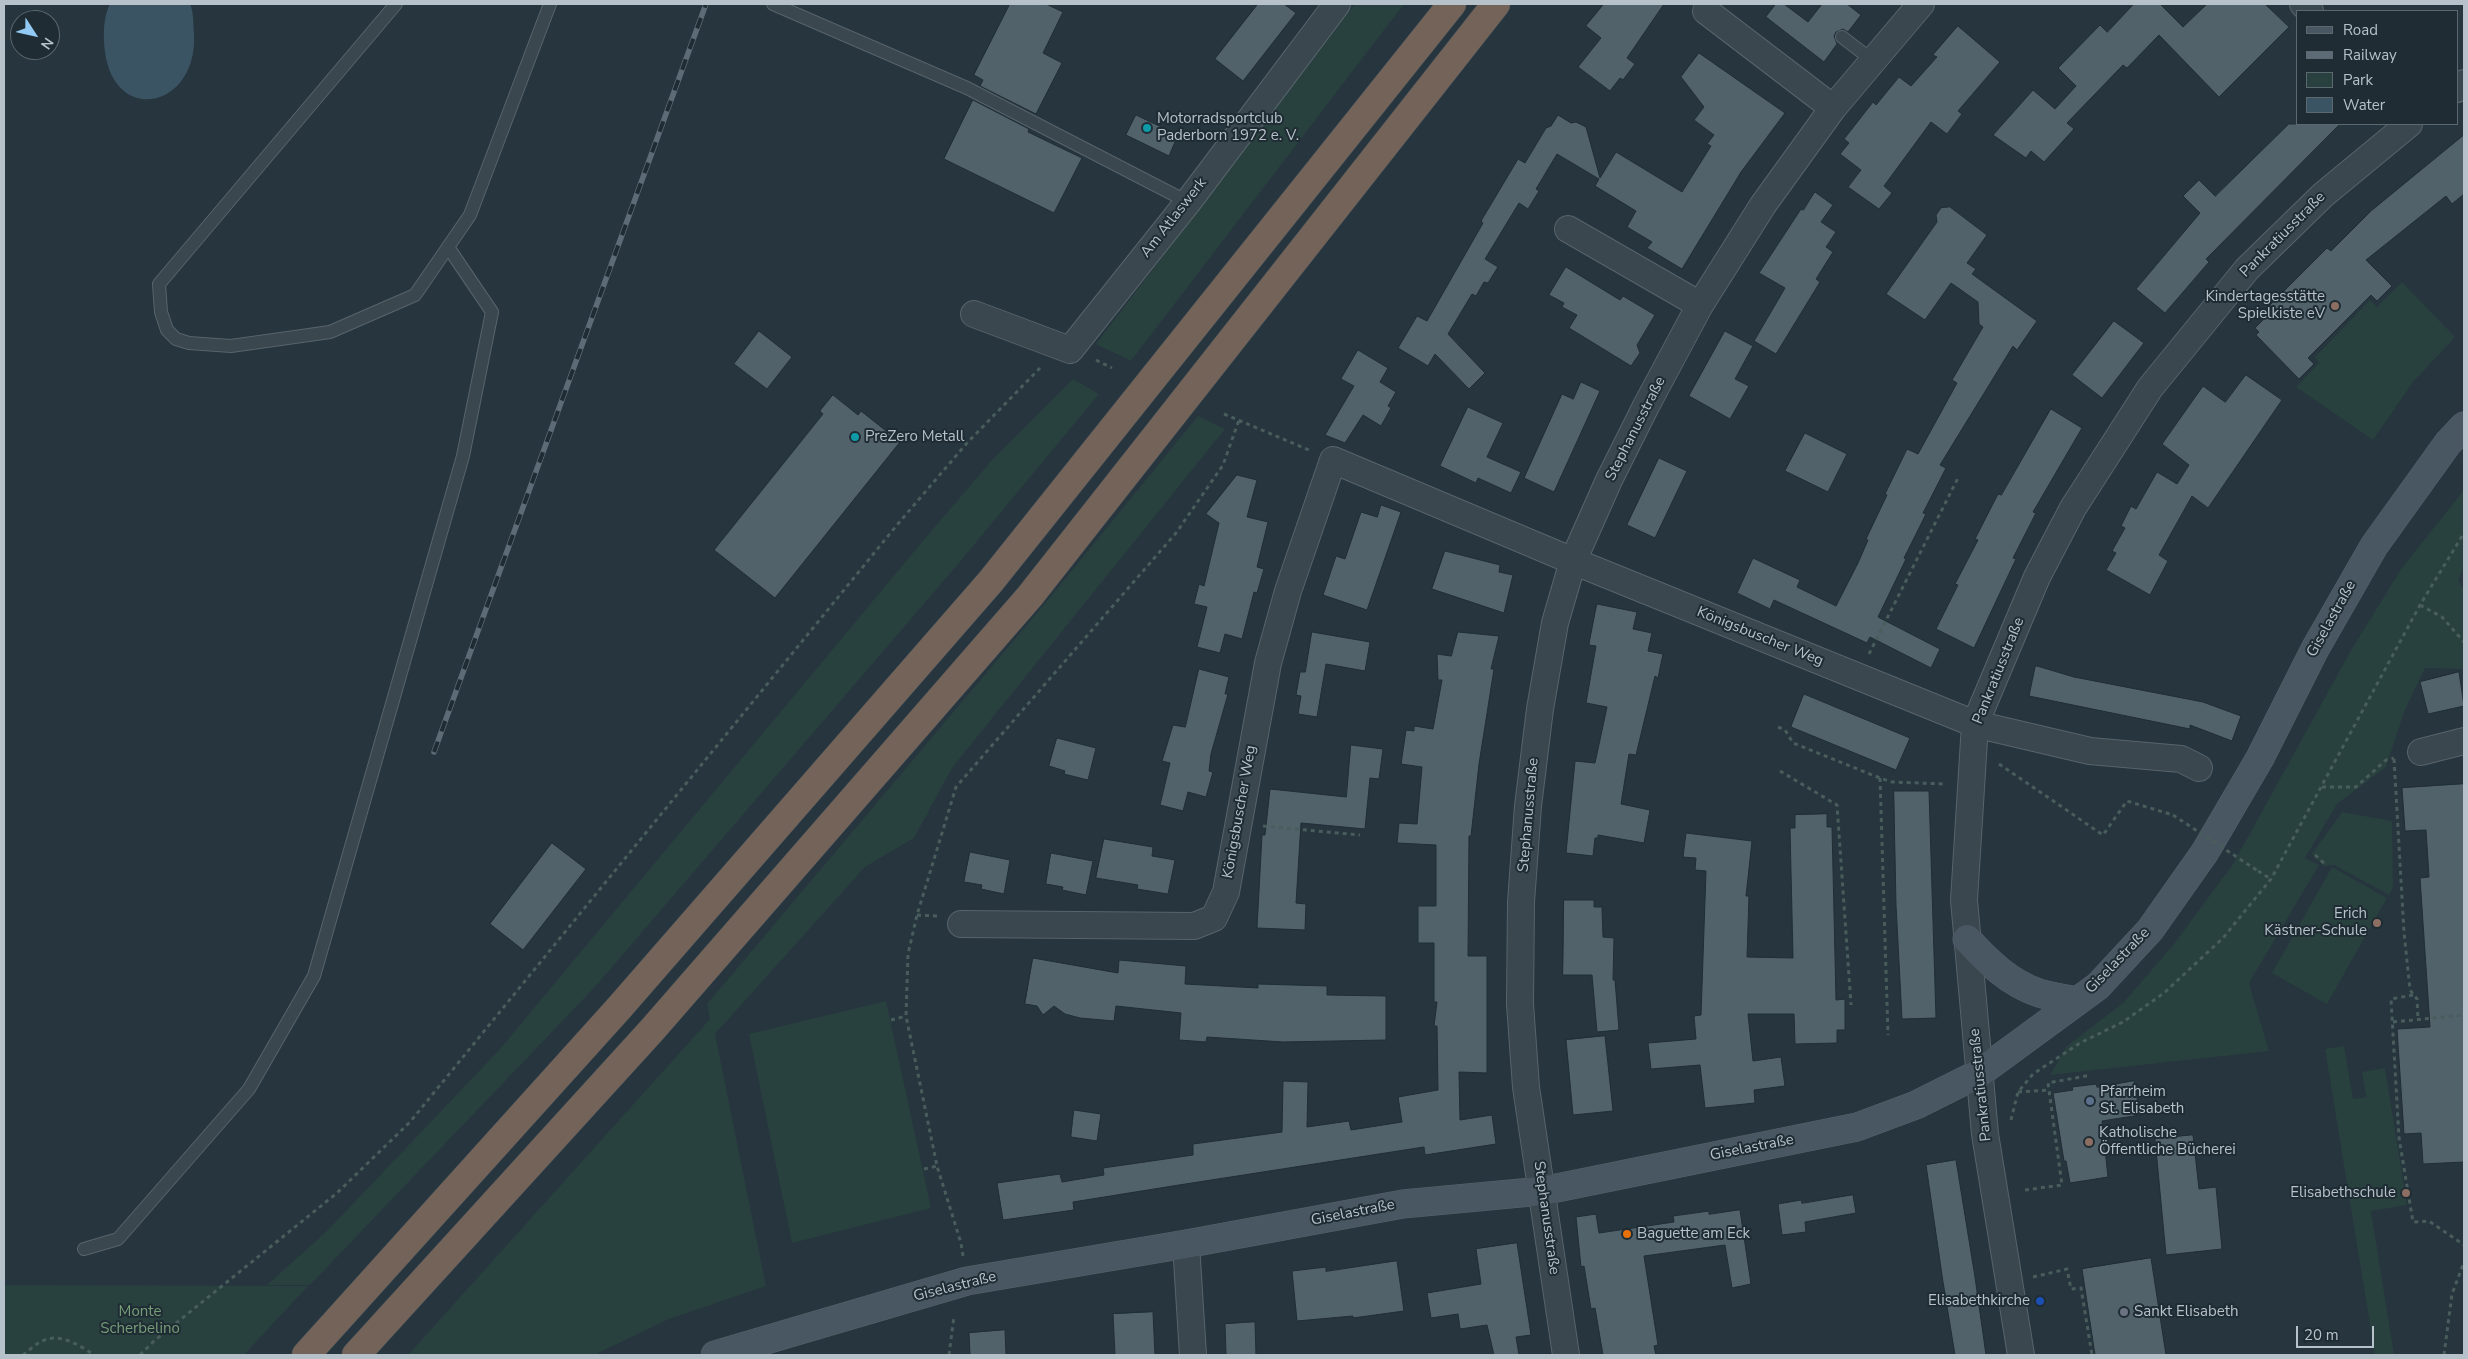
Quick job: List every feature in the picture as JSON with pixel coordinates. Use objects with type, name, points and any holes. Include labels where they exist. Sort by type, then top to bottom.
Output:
[{"type":"highway","points":[[306,1355],[619,1008],[991,581],[1452,4]]},
{"type":"highway","points":[[356,1355],[652,1030],[1030,596],[1496,4]]},
{"type":"main road","name":"Giselastraße","points":[[715,1355],[967,1281],[1186,1244],[1403,1204],[1542,1191],[1857,1127],[1931,1099],[1978,1074],[2098,986],[2150,930],[2205,852],[2260,758],[2315,649],[2374,546],[2448,443],[2464,426]]},
{"type":"main road","points":[[1967,939],[1995,968],[2038,993],[2078,1001]]},
{"type":"street","name":"Am Atlaswerk","points":[[1070,350],[1188,202],[1337,4]]},
{"type":"street","name":"Stephanusstraße","points":[[1566,1355],[1526,1086],[1520,1013],[1521,902],[1528,806],[1540,709],[1555,623],[1573,561],[1642,415],[1700,305],[1763,205],[1833,108],[1921,4]]},
{"type":"street","points":[[1706,11],[1833,108]]},
{"type":"street","name":"Pankratiusstraße","points":[[2021,1355],[1985,1134],[1978,1074],[1964,900],[1975,724],[2046,560],[2073,508],[2150,388],[2247,269],[2323,195],[2408,125]]},
{"type":"street","points":[[1568,229],[1700,305]]},
{"type":"street","points":[[974,314],[1070,350]]},
{"type":"street","name":"Königsbuscher Weg","points":[[961,924],[1194,926],[1214,918],[1226,892],[1268,662],[1288,591],[1333,460],[1573,561],[1975,724],[2090,751],[2181,759],[2199,768]]},
{"type":"street","points":[[2421,752],[2464,741]]},
{"type":"street","points":[[1186,1244],[1193,1355]]},
{"type":"lane","points":[[396,4],[159,284],[161,312],[167,330],[176,340],[189,343],[231,346],[330,332],[415,295],[470,215],[550,4]]},
{"type":"lane","points":[[773,4],[967,88],[1188,202]]},
{"type":"lane","points":[[1842,38],[1872,60]]},
{"type":"lane","points":[[84,1249],[118,1239],[250,1089],[314,976],[464,456],[492,312],[448,246]]},
{"type":"path","points":[[140,1355],[154,1341],[337,1193],[410,1122],[897,525],[967,443],[1039,369],[1070,350]]},
{"type":"path","points":[[1224,414],[1333,460]]},
{"type":"path","points":[[967,1281],[961,1243],[937,1166],[906,1016],[908,954],[917,915],[956,788],[1176,533],[1223,465],[1239,420]]},
{"type":"path","points":[[1857,677],[1959,476]]},
{"type":"path","points":[[1985,1134],[2011,1122],[2018,1092],[2033,1074],[2080,1043],[2123,1022],[2164,993],[2223,938],[2271,879],[2420,605],[2464,533]]},
{"type":"path","points":[[2420,605],[2442,617],[2464,642]]},
{"type":"path","points":[[1975,724],[1999,764],[2102,835],[2127,801],[2173,815],[2271,879]]},
{"type":"path","points":[[1778,727],[1785,730],[1793,743],[1892,782],[1971,785]]},
{"type":"path","points":[[2322,787],[2356,787],[2386,760],[2394,758],[2404,932],[2410,990],[2417,1000],[2418,1019]]},
{"type":"path","points":[[1780,771],[1837,805],[1850,1005]]},
{"type":"path","points":[[1880,778],[1888,1035]]},
{"type":"path","points":[[1238,822],[1360,835]]},
{"type":"path","points":[[2314,855],[2325,864]]},
{"type":"path","points":[[2413,995],[2391,999],[2399,1138],[2413,1222],[2430,1221],[2464,1245]]},
{"type":"path","points":[[2393,1022],[2464,1015]]},
{"type":"path","points":[[891,1020],[906,1016]]},
{"type":"path","points":[[2025,1190],[2062,1185],[2048,1084],[2092,1075]]},
{"type":"path","points":[[2018,1092],[2049,1090]]},
{"type":"path","points":[[924,1169],[937,1166]]},
{"type":"path","points":[[2444,1355],[2452,1294],[2464,1262]]},
{"type":"path","points":[[2010,1288],[2039,1274],[2067,1269],[2071,1289],[2081,1288],[2092,1355]]},
{"type":"path","points":[[949,1355],[954,1316]]},
{"type":"path","points":[[23,1355],[43,1340],[61,1339],[77,1344],[94,1355]]},
{"type":"green space","points":[[1355,4],[1404,4],[1131,361],[1096,344]]},
{"type":"green space","points":[[2402,282],[2455,337],[2413,382],[2373,440],[2296,387],[2319,363],[2315,357],[2370,300],[2377,307]]},
{"type":"green space","points":[[1073,379],[1099,394],[959,563],[595,987],[310,1285],[267,1285],[328,1230],[500,1049],[921,543],[992,460]]},
{"type":"green space","points":[[1198,416],[1225,429],[952,768],[914,838],[865,867],[715,1034],[766,1286],[669,1319],[594,1355],[408,1355],[710,1019],[707,1004],[1042,607]]},
{"type":"green space","points":[[2464,490],[2464,566],[2458,581],[2464,590],[2464,669],[2425,668],[2404,712],[2386,767],[2337,804],[2305,858],[2319,865],[2249,983],[2269,1051],[2050,1075],[2067,1046],[2123,1003],[2174,944],[2233,864],[2350,652],[2401,569]]},
{"type":"green space","points":[[2342,812],[2392,821],[2393,887],[2389,895],[2334,865],[2324,866],[2312,854]]},
{"type":"green space","points":[[2332,867],[2387,898],[2327,1004],[2272,973]]},
{"type":"green space","points":[[886,1001],[931,1208],[792,1243],[749,1034]]},
{"type":"green space","points":[[2344,1046],[2353,1099],[2366,1097],[2362,1072],[2385,1068],[2407,1205],[2371,1211],[2394,1355],[2375,1355],[2325,1049]]},
{"type":"green space","name":"Monte Scherbelino","points":[[4,1285],[308,1286],[244,1355],[4,1355]]},
{"type":"water","points":[[110,4],[190,4],[193,15],[194,34],[192,59],[183,78],[170,92],[155,98],[139,98],[124,91],[112,76],[105,52],[104,40],[105,21]]},
{"type":"building","points":[[1010,4],[1046,4],[1063,12],[1043,53],[1062,63],[1036,114],[980,86],[983,80],[974,75]]},
{"type":"building","points":[[1258,4],[1284,4],[1296,13],[1243,81],[1215,59]]},
{"type":"building","points":[[1604,4],[1664,4],[1627,58],[1635,64],[1623,80],[1620,78],[1610,91],[1578,67],[1601,38],[1586,26]]},
{"type":"building","points":[[1776,4],[1784,4],[1808,22],[1822,4],[1847,4],[1861,15],[1848,32],[1843,29],[1836,32],[1834,36],[1837,44],[1824,62],[1766,17]]},
{"type":"building","points":[[2134,4],[2160,4],[2183,27],[2207,4],[2265,4],[2289,27],[2219,97],[2159,35],[2127,68],[2123,65],[2067,123],[2074,129],[2044,162],[2031,151],[2026,158],[1993,135],[2033,90],[2055,109],[2076,86],[2058,68],[2100,25],[2107,32]]},
{"type":"building","points":[[1958,26],[2000,62],[1958,111],[1962,114],[1947,134],[1931,122],[1884,186],[1892,193],[1879,209],[1848,187],[1861,170],[1840,154],[1849,143],[1844,139],[1873,102],[1876,105],[1899,77],[1911,86],[1937,57],[1933,55]]},
{"type":"building","points":[[1699,53],[1785,113],[1741,172],[1682,269],[1647,248],[1652,242],[1627,227],[1636,211],[1595,186],[1599,179],[1557,154],[1536,189],[1539,191],[1528,209],[1519,203],[1485,259],[1498,267],[1488,283],[1484,282],[1476,296],[1472,294],[1448,334],[1485,373],[1469,389],[1435,354],[1428,366],[1398,348],[1417,316],[1427,321],[1483,223],[1481,221],[1518,159],[1525,163],[1546,128],[1551,126],[1558,115],[1571,123],[1576,122],[1586,127],[1600,178],[1616,152],[1682,192],[1711,146],[1707,144],[1714,135],[1694,120],[1704,107],[1681,77]]},
{"type":"building","points":[[973,100],[1029,129],[1028,132],[1082,158],[1054,213],[944,159]]},
{"type":"building","name":"Motorradsportclub Paderborn 1972 e. V.","points":[[1136,115],[1178,135],[1169,156],[1126,135]]},
{"type":"building","points":[[2289,124],[2339,125],[2206,259],[2209,262],[2165,313],[2136,289],[2200,213],[2183,196],[2199,180],[2215,196]]},
{"type":"building","points":[[2464,135],[2464,194],[2452,204],[2446,196],[2366,260],[2392,286],[2377,301],[2371,295],[2308,358],[2314,364],[2299,379],[2256,335],[2259,332],[2255,328],[2264,319],[2260,315],[2327,248],[2331,251],[2371,211]]},
{"type":"building","points":[[1815,192],[1833,205],[1821,222],[1836,232],[1826,247],[1833,252],[1816,279],[1820,282],[1776,354],[1754,341],[1785,288],[1759,273],[1801,209],[1803,210]]},
{"type":"building","points":[[1950,207],[1987,235],[1967,263],[1976,269],[1972,274],[2037,321],[2017,350],[2013,346],[1940,465],[1946,468],[1923,513],[1926,514],[1878,617],[1940,649],[1931,668],[1870,637],[1867,643],[1774,600],[1770,609],[1737,593],[1753,558],[1800,580],[1797,587],[1836,606],[1858,563],[1868,540],[1866,539],[1887,495],[1885,494],[1907,449],[1918,454],[1957,383],[1952,380],[1983,327],[1979,324],[1978,302],[1951,283],[1925,320],[1886,294],[1937,222],[1936,215],[1941,208]]},
{"type":"building","points":[[1566,267],[1620,300],[1623,296],[1655,315],[1637,345],[1640,353],[1631,366],[1569,328],[1577,315],[1562,307],[1564,303],[1549,295]]},
{"type":"building","points":[[2114,321],[2144,343],[2102,398],[2072,375]]},
{"type":"building","points":[[759,331],[792,357],[767,389],[734,364]]},
{"type":"building","points":[[1725,331],[1753,346],[1735,379],[1749,386],[1730,419],[1689,396]]},
{"type":"building","points":[[1358,350],[1388,368],[1380,382],[1396,392],[1388,406],[1391,408],[1381,426],[1363,415],[1345,443],[1325,435],[1354,386],[1341,379]]},
{"type":"building","points":[[2246,375],[2282,400],[2208,508],[2192,496],[2159,555],[2168,561],[2150,595],[2106,570],[2116,553],[2112,551],[2125,528],[2121,526],[2131,506],[2136,509],[2157,472],[2177,484],[2189,465],[2162,444],[2203,386],[2225,402]]},
{"type":"building","points":[[1581,382],[1600,391],[1554,492],[1524,478],[1562,394],[1573,399]]},
{"type":"building","points":[[833,395],[858,415],[861,411],[900,442],[775,598],[714,550],[823,414],[820,411]]},
{"type":"building","points":[[1468,407],[1503,423],[1487,457],[1521,472],[1511,493],[1478,478],[1476,483],[1440,466]]},
{"type":"building","points":[[2051,409],[2082,428],[2033,512],[2036,513],[2013,558],[2016,559],[1974,648],[1936,629],[1958,585],[1955,584],[1978,540],[1975,539],[1998,494],[2001,495]]},
{"type":"building","points":[[1805,433],[1847,454],[1828,492],[1785,471]]},
{"type":"building","points":[[1659,458],[1687,471],[1655,538],[1627,525]]},
{"type":"building","points":[[1237,475],[1257,480],[1247,517],[1268,522],[1257,567],[1264,569],[1257,593],[1254,592],[1242,639],[1225,634],[1220,653],[1197,647],[1207,607],[1194,604],[1199,584],[1204,586],[1219,523],[1206,514]]},
{"type":"building","points":[[1381,505],[1401,512],[1367,610],[1323,595],[1336,556],[1345,559],[1361,512],[1377,517]]},
{"type":"building","points":[[1445,551],[1500,565],[1499,572],[1513,575],[1504,613],[1432,589]]},
{"type":"building","points":[[1597,604],[1637,612],[1633,629],[1652,633],[1648,651],[1663,654],[1658,678],[1655,676],[1636,755],[1629,754],[1621,804],[1650,810],[1644,843],[1598,835],[1598,838],[1595,838],[1593,856],[1566,853],[1575,761],[1595,763],[1607,707],[1586,703],[1596,646],[1589,645]]},
{"type":"building","points":[[1312,632],[1370,642],[1365,671],[1326,664],[1317,717],[1298,714],[1301,696],[1296,695],[1300,672],[1305,672]]},
{"type":"building","points":[[1458,632],[1499,636],[1491,669],[1494,669],[1479,764],[1471,836],[1469,836],[1468,956],[1487,956],[1487,1073],[1459,1072],[1460,1120],[1492,1115],[1496,1144],[1425,1155],[1424,1147],[1073,1202],[1074,1210],[1003,1220],[997,1183],[1060,1174],[1062,1182],[1104,1175],[1103,1168],[1193,1155],[1193,1144],[1282,1132],[1283,1081],[1308,1082],[1307,1127],[1349,1121],[1351,1130],[1402,1122],[1398,1097],[1438,1090],[1437,1026],[1434,1026],[1437,1002],[1434,1002],[1434,943],[1418,943],[1418,906],[1436,906],[1436,845],[1397,843],[1399,823],[1417,824],[1422,767],[1401,764],[1406,730],[1414,731],[1414,726],[1433,729],[1442,680],[1438,680],[1437,654],[1451,656]]},
{"type":"building","points":[[2035,667],[2074,677],[2203,702],[2241,716],[2232,741],[2190,725],[2190,729],[2029,696]]},
{"type":"building","points":[[1199,669],[1229,677],[1225,694],[1228,694],[1211,754],[1209,771],[1213,772],[1206,797],[1188,792],[1183,811],[1160,805],[1170,763],[1162,761],[1173,725],[1185,727]]},
{"type":"building","points":[[2459,672],[2464,706],[2428,714],[2420,682]]},
{"type":"building","points":[[1804,694],[1910,738],[1896,770],[1791,727]]},
{"type":"building","points":[[1057,738],[1096,748],[1088,780],[1064,774],[1065,771],[1049,766]]},
{"type":"building","points":[[1351,745],[1383,749],[1379,779],[1370,778],[1365,829],[1301,823],[1296,903],[1306,904],[1305,930],[1257,928],[1262,835],[1265,835],[1270,789],[1346,797]]},
{"type":"building","points":[[2464,784],[2464,1162],[2423,1164],[2421,1133],[2404,1134],[2397,1029],[2430,1027],[2420,878],[2429,877],[2426,830],[2405,831],[2402,788]]},
{"type":"building","points":[[1894,791],[1929,791],[1936,1018],[1902,1019],[1896,905]]},
{"type":"building","points":[[1827,814],[1827,827],[1832,827],[1836,1000],[1845,999],[1845,1030],[1837,1030],[1837,1043],[1795,1044],[1794,1014],[1748,1014],[1753,1061],[1781,1057],[1785,1086],[1754,1090],[1755,1103],[1705,1108],[1700,1065],[1651,1069],[1648,1043],[1696,1039],[1694,1016],[1701,1015],[1706,871],[1695,870],[1696,858],[1683,857],[1686,833],[1752,841],[1746,896],[1749,896],[1747,957],[1793,958],[1790,828],[1795,828],[1795,815]]},
{"type":"building","points":[[1104,839],[1153,847],[1152,856],[1175,860],[1168,894],[1137,889],[1138,885],[1096,878]]},
{"type":"building","points":[[552,843],[586,869],[523,950],[490,924]]},
{"type":"building","points":[[970,852],[1010,860],[1004,894],[981,889],[982,885],[964,882]]},
{"type":"building","points":[[1051,853],[1093,861],[1086,895],[1062,890],[1063,887],[1046,884]]},
{"type":"building","points":[[1564,900],[1594,900],[1594,907],[1602,907],[1603,937],[1614,938],[1613,980],[1615,980],[1619,1030],[1597,1032],[1592,975],[1563,975]]},
{"type":"building","points":[[1033,958],[1118,973],[1119,960],[1186,966],[1185,984],[1258,988],[1258,984],[1327,986],[1327,995],[1386,996],[1386,1040],[1283,1042],[1207,1037],[1206,1042],[1179,1040],[1181,1013],[1116,1006],[1114,1021],[1080,1018],[1065,1014],[1054,1006],[1043,1015],[1037,1006],[1025,1004]]},
{"type":"building","points":[[1605,1036],[1613,1111],[1573,1115],[1566,1040]]},
{"type":"building","points":[[2134,1081],[2140,1115],[2102,1121],[2108,1177],[2070,1183],[2066,1161],[2064,1161],[2053,1093],[2073,1090],[2072,1087],[2096,1084],[2097,1087]]},
{"type":"building","points":[[1074,1110],[1101,1114],[1097,1141],[1071,1137]]},
{"type":"building","points":[[2193,1135],[2199,1189],[2216,1187],[2222,1249],[2166,1255],[2155,1139]]},
{"type":"building","points":[[1956,1160],[1986,1355],[1955,1355],[1943,1282],[1926,1165]]},
{"type":"building","points":[[1853,1195],[1856,1213],[1805,1222],[1806,1232],[1782,1235],[1778,1204],[1801,1200],[1802,1203]]},
{"type":"building","points":[[1740,1210],[1751,1284],[1732,1288],[1725,1245],[1644,1256],[1658,1345],[1654,1346],[1656,1355],[1603,1355],[1595,1308],[1591,1309],[1584,1266],[1581,1267],[1576,1217],[1596,1214],[1599,1233],[1674,1222],[1673,1216],[1709,1211],[1709,1214]]},
{"type":"building","points":[[1517,1243],[1531,1335],[1516,1337],[1519,1355],[1494,1355],[1487,1325],[1460,1329],[1458,1314],[1431,1318],[1427,1293],[1481,1284],[1476,1249]]},
{"type":"building","name":"Sankt Elisabeth","points":[[2151,1258],[2166,1355],[2095,1355],[2082,1269]]},
{"type":"building","points":[[1397,1261],[1404,1311],[1353,1318],[1353,1316],[1297,1321],[1292,1271],[1326,1267],[1326,1271]]},
{"type":"building","points":[[1153,1312],[1155,1355],[1115,1355],[1113,1314]]},
{"type":"building","points":[[1255,1322],[1256,1355],[1226,1355],[1225,1324]]},
{"type":"building","points":[[1005,1330],[1006,1355],[970,1355],[969,1333]]},
{"type":"railway","points":[[434,752],[706,4]]},
{"type":"place","name":"Motorradsportclub Paderborn 1972 e. V.","points":[[1147,128]]},
{"type":"place","name":"Kindertagesstätte Spielkiste eV","points":[[2335,306]]},
{"type":"place","name":"PreZero Metall","points":[[855,437]]},
{"type":"place","name":"Erich Kästner-Schule","points":[[2377,923]]},
{"type":"place","name":"Pfarrheim St. Elisabeth","points":[[2090,1101]]},
{"type":"place","name":"Katholische Öffentliche Bücherei","points":[[2089,1142]]},
{"type":"place","name":"Elisabethschule","points":[[2406,1193]]},
{"type":"place","name":"Baguette am Eck","points":[[1627,1234]]},
{"type":"place","name":"Elisabethkirche","points":[[2040,1301]]},
{"type":"place","name":"Sankt Elisabeth","points":[[2124,1312]]}]
